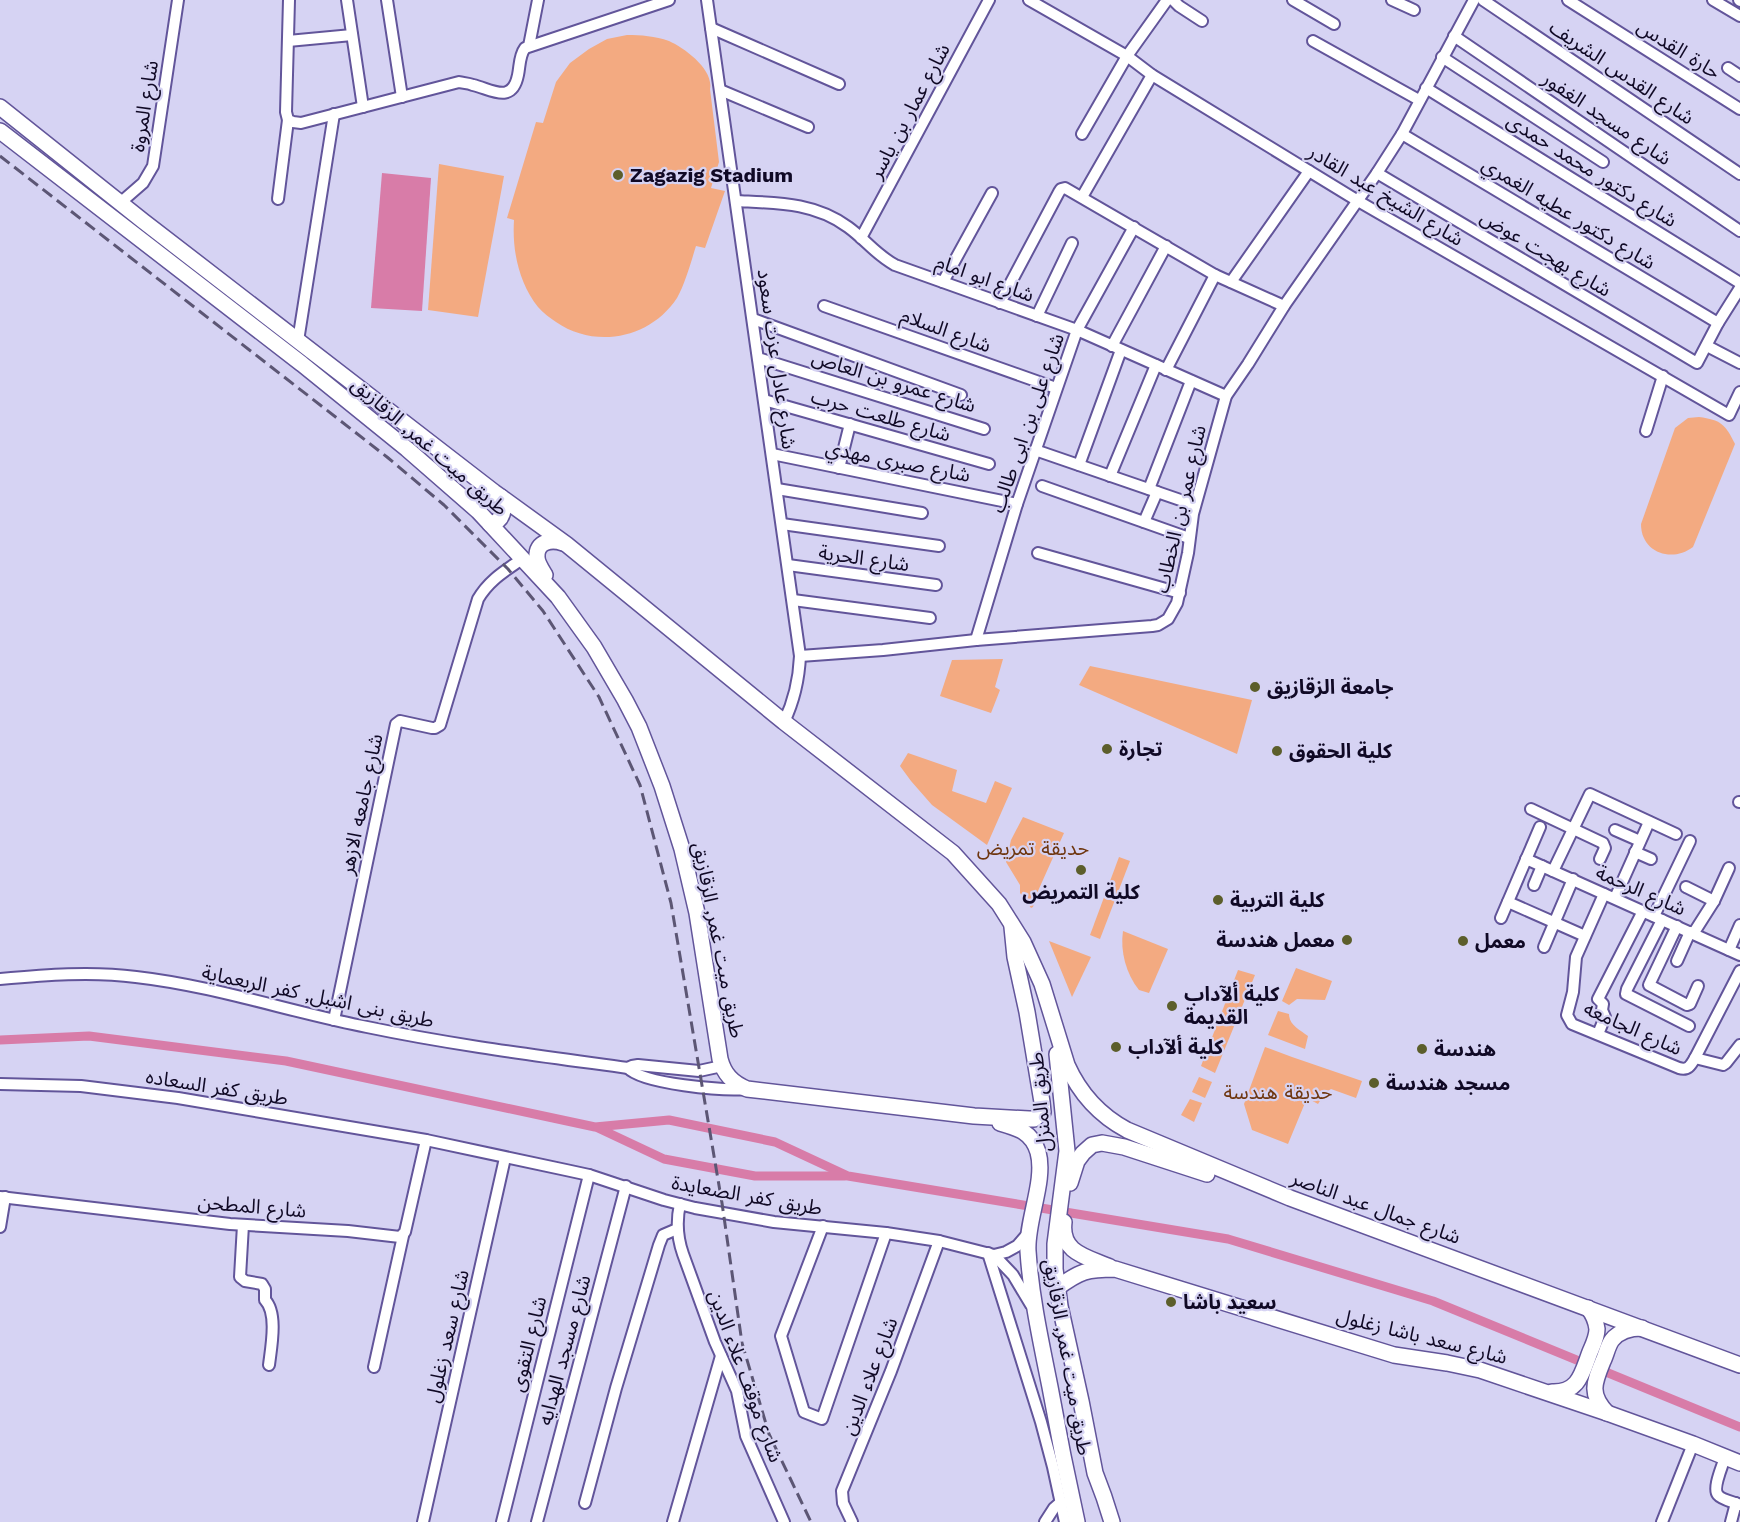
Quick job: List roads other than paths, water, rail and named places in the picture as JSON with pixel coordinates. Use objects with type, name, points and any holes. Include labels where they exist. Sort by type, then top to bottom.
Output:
[{"type":"highway","name":"طريق ميت غمر, الزقازيق","points":[[0,107],[120,203],[501,497],[566,544],[784,722],[953,853],[999,904],[1012,923],[1034,963],[1054,1021]]},
{"type":"highway","name":"طريق ميت غمر, الزقازيق","points":[[0,130],[336,391],[447,483],[490,524],[558,597],[594,647],[625,700],[647,746],[682,849],[697,913],[722,1066],[732,1080],[747,1089]]},
{"type":"highway","points":[[490,524],[497,522],[503,514],[501,497]]},
{"type":"highway","points":[[558,597],[539,564],[537,551],[546,542],[553,540],[566,544]]},
{"type":"highway","points":[[747,1089],[974,1116],[1034,1119],[1043,1112],[1027,1012],[1015,957],[1012,923]]},
{"type":"highway","name":"طريق المنزل","points":[[1054,1021],[1066,1135],[1067,1180]]},
{"type":"highway","name":"شارع جمال عبد الناصر","points":[[1054,1021],[1072,1077],[1086,1097],[1104,1115],[1127,1130],[1262,1186],[1740,1365]]},
{"type":"highway","name":"طريق ميت غمر, الزقازيق","points":[[974,1116],[1017,1127],[1032,1139],[1038,1153],[1039,1175],[1028,1248],[1035,1311],[1065,1496],[1077,1522]]},
{"type":"highway","points":[[1067,1180],[1083,1153],[1092,1145],[1102,1143],[1124,1147],[1243,1188],[1262,1186]]},
{"type":"highway","name":"طريق ميت غمر, الزقازيق","points":[[1067,1180],[1060,1234],[1054,1254],[1057,1288],[1103,1522]]},
{"type":"highway","points":[[1060,1234],[1074,1251],[1115,1269]]},
{"type":"highway","name":"شارع سعد باشا زغلول","points":[[1057,1288],[1073,1276],[1091,1269],[1115,1269],[1394,1355],[1480,1370],[1546,1391],[1740,1463]]},
{"type":"highway","points":[[1587,1308],[1596,1323],[1597,1335],[1587,1381],[1607,1413]]},
{"type":"highway","points":[[1546,1391],[1561,1392],[1575,1384],[1587,1381],[1612,1340],[1629,1330],[1642,1328]]},
{"type":"highway","name":"طريق ميت غمر, الزقازيق","points":[[1095,1473],[1112,1522]]},
{"type":"highway","name":"طريق ميت غمر, الزقازيق","points":[[1065,1496],[1081,1506],[1087,1522]]},
{"type":"street","name":"شارع المروة","points":[[120,203],[143,183],[151,172],[155,160],[178,0]]},
{"type":"street","points":[[278,199],[288,120],[286,112],[289,0]]},
{"type":"street","points":[[347,0],[363,107]]},
{"type":"street","points":[[387,0],[402,97]]},
{"type":"street","points":[[529,46],[538,0]]},
{"type":"street","points":[[288,120],[301,123],[459,82],[494,93],[504,93],[513,88],[516,83],[521,54],[525,48],[669,0]]},
{"type":"street","name":"شارع عادل عزت سعود","points":[[707,0],[800,656],[796,690],[784,722]]},
{"type":"street","name":"شارع عمار بن ياسر","points":[[861,238],[989,0]]},
{"type":"street","name":"شارع الشيخ عبد القادر","points":[[1029,0],[1127,56],[1152,75],[1358,201],[1729,415],[1740,392]]},
{"type":"street","points":[[1082,134],[1127,56],[1167,0]]},
{"type":"street","points":[[1173,0],[1202,21]]},
{"type":"street","points":[[1293,0],[1334,24]]},
{"type":"street","points":[[1392,0],[1414,10]]},
{"type":"street","name":"شارع عمر بن الخطاب","points":[[800,656],[1158,625],[1172,614],[1180,593],[1195,505],[1226,396],[1284,306],[1377,173],[1401,134],[1474,0]]},
{"type":"street","name":"شارع القدس الشريف","points":[[1483,0],[1740,174]]},
{"type":"street","name":"حارة القدس","points":[[1568,0],[1740,110]]},
{"type":"street","points":[[1713,0],[1740,16]]},
{"type":"street","points":[[711,28],[839,84]]},
{"type":"street","points":[[288,41],[352,35]]},
{"type":"street","name":"شارع مسجد الغفور","points":[[1454,36],[1740,231]]},
{"type":"street","points":[[1313,41],[1419,100]]},
{"type":"street","points":[[1442,57],[1603,162]]},
{"type":"street","points":[[1728,68],[1740,76]]},
{"type":"street","points":[[1082,197],[1152,75]]},
{"type":"street","name":"شارع دكتور محمد حمدى","points":[[1426,88],[1740,283]]},
{"type":"street","points":[[720,90],[808,127]]},
{"type":"street","points":[[298,340],[334,114]]},
{"type":"street","name":"شارع دكتور عطيه الغمري","points":[[1401,134],[1718,322]]},
{"type":"street","points":[[1231,282],[1309,171]]},
{"type":"street","name":"شارع بهجت عوض","points":[[1377,173],[1697,363],[1707,346]]},
{"type":"street","points":[[1000,303],[1061,189],[1065,188],[1215,275],[1284,306]]},
{"type":"street","points":[[943,282],[992,193]]},
{"type":"street","name":"شارع ابو امام","points":[[736,201],[788,203],[804,206],[835,218],[886,260],[1077,330],[1226,396]]},
{"type":"street","name":"شارع على بن ابى طالب","points":[[976,640],[1017,504],[1077,330],[1134,226]]},
{"type":"street","points":[[1037,316],[1072,243]]},
{"type":"street","points":[[1079,465],[1117,348],[1166,246]]},
{"type":"street","points":[[1110,476],[1161,368],[1215,275]]},
{"type":"street","points":[[1740,288],[1737,300],[1718,322],[1707,346],[1740,363]]},
{"type":"street","name":"شارع السلام","points":[[824,306],[1056,388]]},
{"type":"street","points":[[753,319],[961,395]]},
{"type":"street","name":"شارع عمرو بن العاص","points":[[758,358],[984,429]]},
{"type":"street","points":[[1646,431],[1663,376]]},
{"type":"street","points":[[1144,522],[1191,381]]},
{"type":"street","name":"شارع طلعت حرب","points":[[764,400],[988,464]]},
{"type":"street","points":[[839,468],[850,424]]},
{"type":"street","points":[[1035,450],[1195,505]]},
{"type":"street","name":"شارع صبرى مهدي","points":[[772,454],[1017,504]]},
{"type":"street","points":[[1042,486],[1189,537]]},
{"type":"street","points":[[777,489],[922,513]]},
{"type":"street","points":[[782,524],[939,546]]},
{"type":"street","points":[[1038,553],[1180,593]]},
{"type":"street","name":"شارع جامعه الازهر","points":[[334,1020],[396,724],[400,721],[432,728],[440,725],[478,598],[493,579],[522,559]]},
{"type":"street","name":"شارع الحرية","points":[[788,565],[936,585]]},
{"type":"street","points":[[793,600],[930,618]]},
{"type":"street","points":[[1553,871],[1590,794],[1676,834]]},
{"type":"street","points":[[1531,808],[1604,844],[1605,848],[1600,859]]},
{"type":"street","points":[[1508,902],[1585,936],[1635,852],[1649,822]]},
{"type":"street","points":[[1501,918],[1540,827]]},
{"type":"street","points":[[1615,831],[1640,841]]},
{"type":"street","points":[[1689,1026],[1626,994],[1690,841]]},
{"type":"street","points":[[1635,852],[1651,859]]},
{"type":"street","name":"شارع الرحمة","points":[[1526,859],[1740,955]]},
{"type":"street","points":[[1534,885],[1542,866]]},
{"type":"street","points":[[1677,961],[1692,933],[1714,901],[1729,868]]},
{"type":"street","points":[[1544,947],[1573,879]]},
{"type":"street","points":[[1686,887],[1714,901]]},
{"type":"street","points":[[1598,1034],[1605,1017],[1602,1010],[1603,1004],[1598,1001],[1598,998],[1643,911]]},
{"type":"street","points":[[1729,950],[1740,925]]},
{"type":"street","points":[[1677,926],[1649,985],[1687,1005],[1690,1004],[1698,986]]},
{"type":"street","name":"شارع الجامعه","points":[[1585,936],[1574,962],[1573,992],[1568,1018],[1572,1023],[1682,1069],[1690,1066],[1695,1058],[1740,971]]},
{"type":"street","name":"طريق بنى اشبل, كفر الربعماية","points":[[0,979],[63,975],[136,976],[224,993],[334,1020],[455,1043],[628,1068]]},
{"type":"street","points":[[1695,1058],[1723,1065],[1740,1045]]},
{"type":"street","points":[[722,1066],[699,1071],[638,1065],[628,1068],[631,1072],[647,1078],[702,1088],[747,1089]]},
{"type":"street","name":"طريق كفر السعاده","points":[[0,1084],[81,1086],[146,1093],[426,1140]]},
{"type":"street","points":[[374,1367],[426,1140]]},
{"type":"street","name":"طريق كفر الصعايدة","points":[[426,1140],[589,1175],[680,1204],[774,1222],[886,1233],[939,1241],[991,1254]]},
{"type":"street","name":"شارع سعد زغلول","points":[[423,1522],[505,1158]]},
{"type":"street","name":"شارع التقوى","points":[[502,1522],[589,1175]]},
{"type":"street","name":"شارع مسجد الهدايه","points":[[537,1522],[626,1186]]},
{"type":"street","points":[[0,1227],[2,1197]]},
{"type":"street","name":"شارع المطحن","points":[[2,1197],[243,1225],[403,1236]]},
{"type":"street","name":"شارع موقف علاء الدين","points":[[680,1204],[678,1241],[721,1356],[737,1391],[746,1436],[784,1522]]},
{"type":"street","points":[[243,1225],[240,1277],[245,1281],[262,1284],[265,1289],[265,1300],[270,1305],[273,1324],[269,1365]]},
{"type":"street","points":[[823,1226],[781,1336],[804,1412],[822,1419],[886,1233]]},
{"type":"street","points":[[585,1503],[659,1245],[663,1235],[677,1229]]},
{"type":"street","points":[[991,1254],[1006,1252],[1017,1246],[1030,1231]]},
{"type":"street","name":"شارع علاء الدين","points":[[852,1522],[842,1499],[842,1491],[891,1371],[939,1241]]},
{"type":"street","points":[[991,1254],[1013,1275],[1035,1311]]},
{"type":"street","points":[[991,1254],[1053,1467],[1065,1496],[1065,1522]]},
{"type":"street","points":[[673,1522],[721,1356]]},
{"type":"street","points":[[1662,1522],[1693,1444]]},
{"type":"street","points":[[1725,1457],[1716,1491],[1719,1496],[1738,1504],[1731,1522]]},
{"type":"street","points":[[1045,1522],[1065,1496]]},
{"type":"waterway","points":[[0,1040],[89,1036],[286,1061],[595,1127],[669,1120],[775,1142],[848,1176],[1228,1239],[1433,1301],[1740,1427]]},
{"type":"waterway","points":[[598,1128],[664,1159],[755,1176],[845,1176]]},
{"type":"railway","points":[[0,156],[387,457],[444,505],[508,569],[543,611],[599,697],[640,785],[671,903],[722,1203],[742,1343],[769,1434],[811,1522]]},
{"type":"place","name":"Zagazig Stadium","points":[[618,175]]},
{"type":"place","name":"جامعة الزقازيق","points":[[1255,687]]},
{"type":"place","name":"تجارة","points":[[1107,749]]},
{"type":"place","name":"كلية الحقوق","points":[[1277,751]]},
{"type":"place","name":"كلية التمريض","points":[[1081,870]]},
{"type":"place","name":"كلية التربية","points":[[1218,900]]},
{"type":"place","name":"معمل هندسة","points":[[1347,940]]},
{"type":"place","name":"معمل","points":[[1463,941]]},
{"type":"place","name":"كلية ألآداب القديمة","points":[[1172,1006]]},
{"type":"place","name":"كلية ألآداب","points":[[1116,1047]]},
{"type":"place","name":"هندسة","points":[[1422,1049]]},
{"type":"place","name":"مسجد هندسة","points":[[1374,1083]]},
{"type":"place","name":"سعيد باشا","points":[[1171,1302]]},
{"type":"park label","name":"حديقة تمريض","points":[[1033,848]]},
{"type":"park label","name":"حديقة هندسة","points":[[1278,1092]]}]
